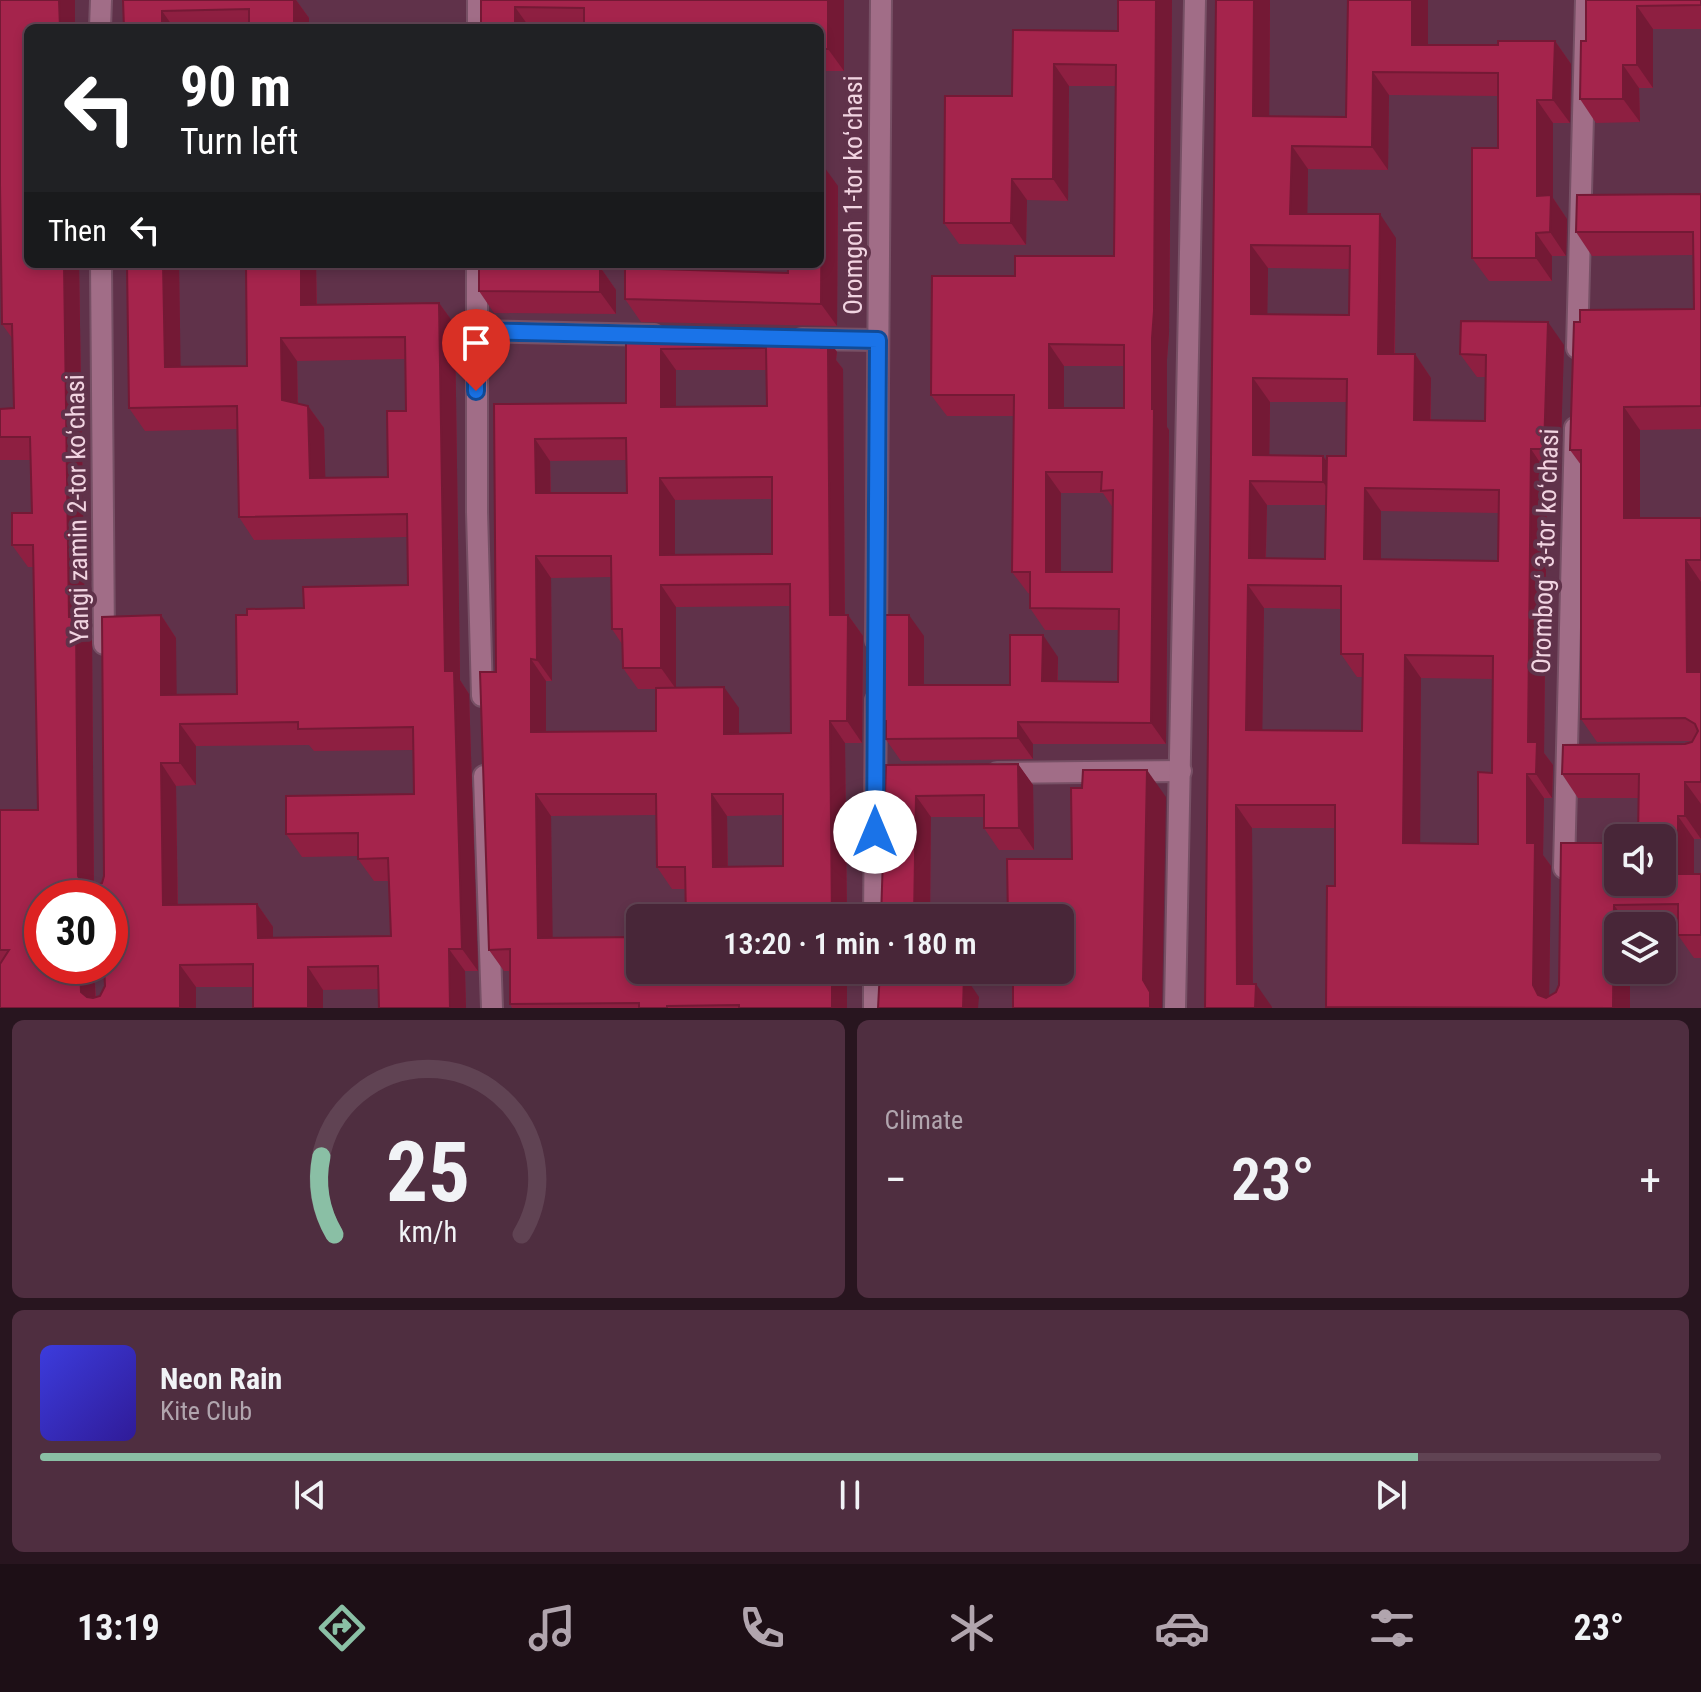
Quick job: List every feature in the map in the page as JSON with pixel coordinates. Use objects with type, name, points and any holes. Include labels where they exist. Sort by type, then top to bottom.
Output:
[{"type":"street","points":[[100,24],[101,0]]},
{"type":"street","points":[[478,0],[478,24]]},
{"type":"street","name":"Oromgoh 1-tor koʻchasi","points":[[875,904],[883,774],[876,673],[881,0]]},
{"type":"street","points":[[1175,1008],[1195,0]]},
{"type":"street","points":[[1576,374],[1586,0]]},
{"type":"street","name":"Yangi zamin 2-tor koʻchasi","points":[[101,268],[105,666]]},
{"type":"street","points":[[477,268],[482,713]]},
{"type":"street","points":[[476,331],[677,336]]},
{"type":"street","points":[[785,338],[878,340]]},
{"type":"street","name":"Orombogʻ 3-tor koʻchasi","points":[[1564,882],[1573,755],[1575,406]]},
{"type":"street","points":[[483,760],[492,1008]]},
{"type":"street","points":[[982,773],[1181,771]]},
{"type":"street","points":[[874,984],[874,1008]]},
{"type":"building","points":[[0,0],[59,0],[60,24],[24,24],[24,268],[64,268],[69,617],[76,617],[80,880],[24,880],[24,984],[81,984],[81,992],[93,998],[100,996],[105,984],[128,984],[128,880],[103,880],[102,617],[161,615],[161,695],[237,694],[236,615],[247,615],[247,609],[304,608],[303,587],[408,585],[407,514],[239,517],[237,406],[129,408],[127,268],[163,268],[165,367],[247,366],[246,268],[301,268],[301,305],[439,303],[445,671],[454,671],[462,949],[449,949],[450,1008],[379,1008],[378,966],[308,967],[308,1008],[253,1008],[253,964],[180,965],[180,1008],[0,1008],[0,964],[9,950],[0,950],[0,810],[38,810],[33,545],[12,545],[12,513],[32,513],[30,437],[0,437],[0,409],[14,408],[12,324],[2,324]],"holes":[[[405,337],[406,411],[387,411],[388,477],[310,478],[308,406],[282,400],[281,338]],[[298,722],[298,729],[413,727],[414,794],[286,796],[286,834],[358,833],[358,859],[388,858],[391,936],[258,938],[257,904],[163,905],[161,763],[180,763],[180,724]]]},
{"type":"building","points":[[123,0],[294,0],[294,24],[249,24],[249,9],[162,11],[162,24],[124,24]]},
{"type":"building","points":[[481,0],[828,0],[828,49],[824,49],[824,24],[584,24],[584,8],[515,7],[515,24],[481,24]]},
{"type":"building","points":[[1118,0],[1156,0],[1151,723],[1018,722],[1018,738],[886,739],[886,721],[873,721],[874,615],[909,615],[909,685],[1010,685],[1010,635],[1043,635],[1042,681],[1118,682],[1119,609],[1030,608],[1030,572],[1012,572],[1014,395],[931,395],[932,276],[1015,276],[1015,256],[1114,256],[1116,65],[1054,64],[1053,179],[1012,179],[1011,223],[944,223],[945,96],[1012,96],[1013,30],[1118,31]],"holes":[[[1049,344],[1124,345],[1124,408],[1049,408]],[[1046,472],[1102,472],[1101,491],[1113,490],[1112,572],[1046,572]]]},
{"type":"building","points":[[1216,0],[1254,0],[1253,116],[1346,117],[1348,0],[1412,0],[1412,45],[1498,45],[1498,41],[1555,41],[1553,100],[1537,100],[1537,196],[1551,195],[1550,232],[1536,233],[1536,258],[1472,258],[1472,148],[1498,148],[1498,73],[1373,72],[1372,147],[1292,146],[1290,214],[1380,214],[1378,354],[1415,354],[1414,420],[1485,421],[1486,355],[1460,354],[1461,321],[1548,322],[1544,449],[1531,449],[1528,742],[1537,742],[1536,774],[1527,774],[1527,843],[1535,843],[1533,985],[1538,995],[1546,998],[1556,992],[1559,985],[1561,843],[1604,843],[1604,896],[1676,896],[1676,824],[1638,824],[1639,774],[1562,774],[1563,745],[1685,744],[1692,742],[1698,731],[1695,724],[1685,718],[1581,719],[1581,450],[1570,450],[1574,322],[1580,322],[1580,310],[1694,309],[1693,232],[1576,232],[1577,195],[1701,194],[1701,406],[1624,407],[1624,518],[1701,518],[1701,560],[1686,560],[1687,672],[1701,672],[1701,782],[1685,782],[1685,816],[1678,816],[1678,874],[1701,874],[1701,935],[1678,935],[1678,904],[1614,905],[1614,912],[1604,912],[1604,984],[1613,984],[1613,1008],[1326,1007],[1327,886],[1335,886],[1335,805],[1236,805],[1237,984],[1256,984],[1255,1008],[1205,1008]],"holes":[[[1251,245],[1350,246],[1349,315],[1251,314]],[[1253,378],[1347,379],[1346,456],[1327,456],[1325,559],[1249,558],[1250,481],[1323,482],[1323,456],[1253,455]],[[1365,488],[1499,490],[1498,561],[1364,559]],[[1248,585],[1341,586],[1341,654],[1363,654],[1362,731],[1246,730]],[[1405,655],[1493,656],[1492,773],[1478,772],[1478,844],[1403,843]]]},
{"type":"building","points":[[1586,0],[1701,0],[1701,5],[1637,6],[1637,65],[1623,65],[1623,99],[1580,99],[1581,41],[1586,41]]},
{"type":"building","points":[[479,268],[600,268],[600,292],[479,291]]},
{"type":"building","points":[[625,268],[788,273],[788,268],[821,268],[821,304],[625,299]]},
{"type":"building","points":[[626,326],[822,331],[821,348],[828,348],[830,615],[848,615],[847,721],[830,721],[832,904],[686,904],[685,867],[657,867],[656,794],[536,794],[538,938],[626,937],[626,984],[832,984],[832,1008],[739,1008],[739,1005],[639,1008],[639,1003],[510,1004],[510,949],[489,950],[480,672],[496,672],[494,404],[626,403]],"holes":[[[766,348],[767,406],[661,407],[661,349]],[[626,438],[627,493],[536,493],[535,439]],[[772,477],[772,554],[660,555],[660,478]],[[536,556],[611,556],[612,629],[622,629],[623,668],[661,668],[661,585],[790,584],[791,733],[724,734],[724,687],[656,688],[656,731],[531,732],[531,659],[537,660]],[[712,794],[783,794],[783,866],[713,867]]]},
{"type":"building","points":[[1018,764],[1019,828],[984,828],[984,795],[916,796],[914,904],[881,904],[886,765]]},
{"type":"building","points":[[1083,770],[1147,770],[1143,980],[1150,992],[1150,1008],[1013,1008],[1013,984],[1074,984],[1074,904],[1008,904],[1007,859],[1072,859],[1071,788],[1082,788]]},
{"type":"building","points":[[879,984],[964,984],[963,1008],[878,1008]]},
{"type":"route","points":[[476,391],[476,331],[878,340],[875,832]]}]
